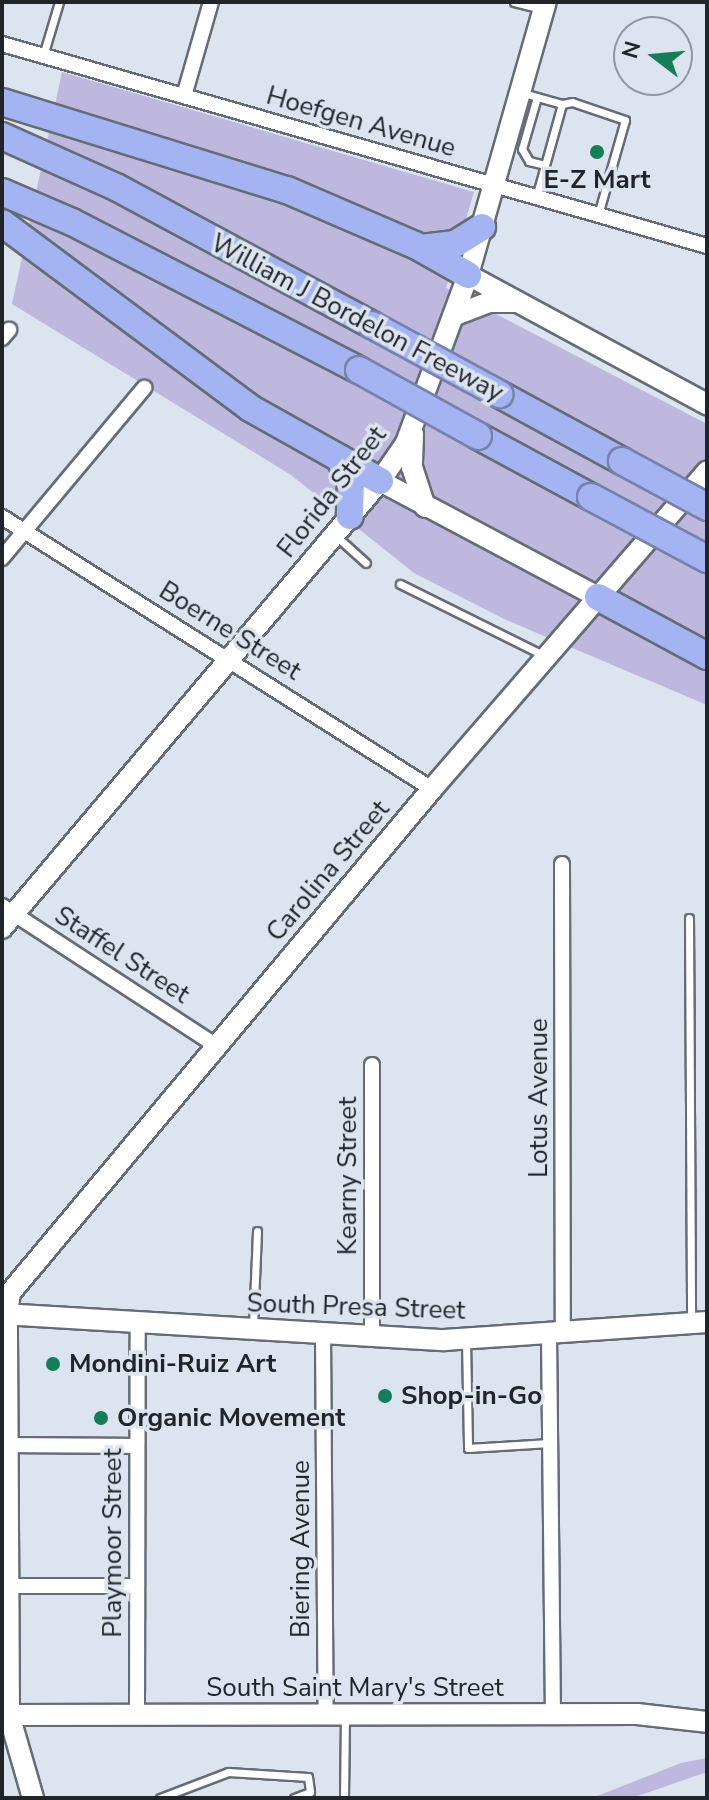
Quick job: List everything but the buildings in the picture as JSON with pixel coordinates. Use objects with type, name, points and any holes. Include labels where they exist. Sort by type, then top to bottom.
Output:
[{"type":"highway","points":[[2,102],[287,190],[421,248],[468,275]]},
{"type":"highway","name":"William J Bordelon Freeway","points":[[2,136],[116,187],[707,507]]},
{"type":"highway","name":"William J Bordelon Freeway","points":[[2,192],[72,222],[359,370],[707,559]]},
{"type":"highway","points":[[2,223],[250,408],[380,481]]},
{"type":"highway","points":[[421,248],[455,244],[482,227]]},
{"type":"highway","points":[[339,458],[351,481],[342,526]]},
{"type":"highway","points":[[598,597],[707,656]]},
{"type":"street","points":[[184,96],[211,2]]},
{"type":"street","name":"Florida Street","points":[[6,916],[231,659],[380,481],[415,426],[468,275],[494,186],[529,94],[545,6]]},
{"type":"street","name":"Hoefgen Avenue","points":[[2,44],[707,246]]},
{"type":"street","points":[[468,275],[705,406]]},
{"type":"street","points":[[453,316],[489,302],[519,302]]},
{"type":"street","points":[[2,558],[144,388]]},
{"type":"street","points":[[415,426],[412,467],[425,507]]},
{"type":"street","name":"Carolina Street","points":[[4,1313],[16,1283],[432,789],[706,472]]},
{"type":"street","points":[[380,481],[598,597]]},
{"type":"street","name":"Boerne Street","points":[[2,517],[231,659],[432,789]]},
{"type":"street","name":"Lotus Avenue","points":[[553,1713],[550,1443],[556,1333],[562,864]]},
{"type":"street","name":"Staffel Street","points":[[6,916],[215,1045]]},
{"type":"street","name":"Kearny Street","points":[[372,1065],[372,1336]]},
{"type":"street","points":[[4,1313],[8,1445],[6,1715],[33,1798]]},
{"type":"street","name":"South Presa Street","points":[[4,1313],[372,1336],[466,1338],[699,1322]]},
{"type":"street","name":"Playmoor Street","points":[[137,1715],[138,1323]]},
{"type":"street","name":"Biering Avenue","points":[[323,1333],[335,1716]]},
{"type":"street","points":[[8,1445],[137,1446]]},
{"type":"street","points":[[8,1586],[135,1586]]},
{"type":"street","name":"South Saint Mary's Street","points":[[6,1715],[553,1713],[637,1714],[707,1722]]},
{"type":"lane","points":[[43,56],[59,2]]},
{"type":"lane","points":[[514,2],[545,6]]},
{"type":"lane","points":[[545,165],[529,161],[522,149],[529,94],[562,104],[572,102],[625,120],[598,215]]},
{"type":"lane","points":[[536,198],[562,104]]},
{"type":"lane","points":[[342,526],[366,563]]},
{"type":"lane","points":[[400,584],[546,657]]},
{"type":"lane","points":[[689,918],[699,1322]]},
{"type":"lane","points":[[252,1329],[257,1231]]},
{"type":"lane","points":[[466,1338],[468,1448],[550,1443]]},
{"type":"lane","points":[[335,1716],[344,1798]]},
{"type":"lane","points":[[160,1798],[228,1772],[308,1777],[310,1792],[294,1798]]},
{"type":"shaded area","points":[[62,72],[474,192],[446,288],[707,424],[707,705],[504,619],[414,573],[291,475],[12,304]]},
{"type":"shaded area","points":[[707,1758],[707,1772],[632,1798],[592,1798],[681,1763]]},
{"type":"place","name":"E-Z Mart","points":[[597,152]]},
{"type":"place","name":"Mondini-Ruiz Art","points":[[53,1364]]},
{"type":"place","name":"Shop-in-Go","points":[[385,1396]]},
{"type":"place","name":"Organic Movement","points":[[101,1418]]}]
